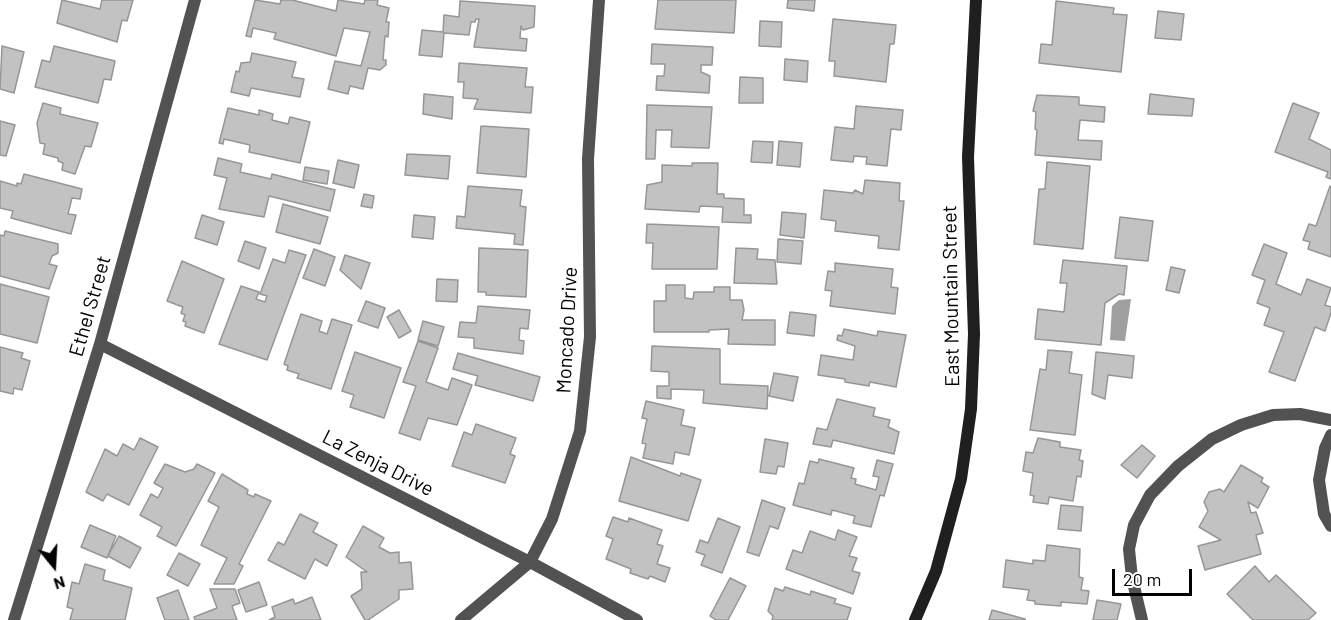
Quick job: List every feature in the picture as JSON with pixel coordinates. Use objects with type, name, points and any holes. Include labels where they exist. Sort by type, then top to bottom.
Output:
[{"type":"street","name":"Ethel Street","points":[[14,620],[100,344],[195,0]]},
{"type":"street","name":"Moncado Drive","points":[[461,620],[530,561],[552,519],[580,431],[590,337],[588,159],[599,0]]},
{"type":"street","name":"East Mountain Street","points":[[915,620],[936,571],[961,479],[971,409],[974,334],[968,157],[975,0]]},
{"type":"street","name":"La Zenja Drive","points":[[100,344],[530,561],[637,620]]},
{"type":"street","points":[[1142,620],[1129,549],[1134,525],[1150,495],[1178,466],[1212,439],[1241,425],[1273,415],[1300,414],[1331,420]]},
{"type":"street","points":[[1331,435],[1325,448],[1319,480],[1324,514],[1331,526]]},
{"type":"shaded area","points":[[1131,299],[1125,341],[1110,340],[1112,306],[1119,300]]},
{"type":"building","points":[[62,0],[100,9],[102,0],[133,0],[127,21],[122,20],[117,42],[57,23]]},
{"type":"building","points":[[255,0],[280,4],[281,0],[292,0],[336,11],[338,0],[364,4],[365,0],[378,0],[377,5],[389,8],[386,22],[389,22],[388,37],[385,36],[383,60],[386,60],[386,65],[380,70],[368,68],[363,89],[350,86],[348,94],[328,89],[335,61],[361,66],[370,32],[344,28],[336,56],[274,39],[276,33],[253,28],[251,37],[246,36]]},
{"type":"building","points":[[658,0],[736,0],[734,33],[655,29]]},
{"type":"building","points":[[788,0],[815,0],[814,11],[787,8]]},
{"type":"building","points":[[460,1],[535,6],[534,27],[523,30],[521,26],[520,38],[527,39],[526,51],[474,47],[479,19],[476,19],[475,22],[471,22],[469,35],[444,33],[442,57],[419,55],[422,30],[443,32],[444,15],[459,17]]},
{"type":"building","points":[[1056,1],[1114,8],[1113,14],[1127,15],[1121,72],[1039,63],[1041,44],[1052,45]]},
{"type":"building","points":[[1158,11],[1184,14],[1181,40],[1155,38]]},
{"type":"building","points":[[833,19],[896,25],[894,44],[890,44],[886,82],[834,76],[835,61],[829,61]]},
{"type":"building","points":[[760,21],[782,22],[781,47],[759,46]]},
{"type":"building","points":[[652,44],[713,47],[712,65],[701,65],[701,72],[710,76],[709,93],[656,90],[657,76],[664,76],[665,64],[651,64]]},
{"type":"building","points":[[2,46],[24,52],[14,93],[0,89]]},
{"type":"building","points":[[54,46],[115,61],[111,80],[104,79],[98,103],[35,87],[42,60],[50,62]]},
{"type":"building","points":[[252,53],[296,62],[292,77],[304,79],[300,97],[251,88],[249,96],[231,92],[236,71],[239,72],[241,63],[250,62]]},
{"type":"building","points":[[785,59],[808,61],[807,82],[784,80]]},
{"type":"building","points":[[459,63],[527,68],[525,87],[533,87],[531,113],[474,109],[478,99],[463,98],[464,82],[458,82]]},
{"type":"building","points":[[740,77],[763,78],[763,103],[739,103]]},
{"type":"building","points":[[424,94],[453,97],[452,119],[423,114]]},
{"type":"building","points":[[1150,94],[1194,99],[1192,116],[1148,114]]},
{"type":"building","points":[[1037,95],[1079,97],[1079,105],[1105,107],[1104,122],[1080,120],[1078,140],[1102,141],[1101,160],[1035,155],[1037,130],[1035,129],[1036,112],[1033,111]]},
{"type":"building","points":[[43,103],[61,108],[60,114],[98,123],[91,147],[85,146],[75,174],[62,170],[63,163],[58,161],[58,158],[43,154],[45,144],[40,143],[37,123]]},
{"type":"building","points":[[1293,103],[1319,113],[1309,139],[1331,150],[1331,179],[1326,177],[1328,172],[1275,152]]},
{"type":"building","points":[[647,105],[712,107],[709,148],[671,147],[672,130],[656,130],[655,159],[646,159]]},
{"type":"building","points":[[856,106],[903,110],[901,130],[891,129],[887,166],[866,164],[867,157],[854,156],[853,162],[831,160],[835,127],[854,129]]},
{"type":"building","points":[[228,108],[259,115],[259,110],[273,114],[272,120],[288,124],[290,117],[310,122],[300,163],[249,152],[250,145],[224,139],[223,144],[219,143]]},
{"type":"building","points":[[0,121],[15,125],[6,156],[0,155]]},
{"type":"building","points":[[481,126],[529,129],[526,177],[477,173]]},
{"type":"building","points":[[753,141],[773,142],[772,163],[751,162]]},
{"type":"building","points":[[779,141],[802,143],[800,167],[777,165]]},
{"type":"building","points":[[407,154],[450,156],[448,179],[405,175]]},
{"type":"building","points":[[218,158],[242,164],[240,172],[271,179],[272,174],[335,190],[330,211],[269,196],[264,217],[219,209],[227,178],[214,175]]},
{"type":"building","points":[[338,160],[359,165],[354,188],[333,183]]},
{"type":"building","points":[[1047,162],[1090,166],[1083,249],[1034,244],[1039,189],[1045,189]]},
{"type":"building","points":[[692,163],[718,163],[717,194],[724,194],[724,198],[744,199],[744,215],[751,215],[751,223],[722,222],[723,207],[700,206],[699,212],[645,209],[647,185],[662,182],[662,165],[692,166]]},
{"type":"building","points":[[305,167],[329,171],[327,184],[303,180]]},
{"type":"building","points":[[24,174],[82,189],[80,199],[72,198],[68,214],[76,215],[71,234],[11,218],[13,211],[0,208],[0,181],[17,186],[17,183],[21,184]]},
{"type":"building","points":[[865,180],[900,183],[899,201],[904,201],[899,250],[878,248],[879,236],[835,231],[836,221],[821,219],[824,190],[853,193],[855,190],[863,194]]},
{"type":"building","points":[[468,186],[522,190],[520,206],[526,207],[523,245],[514,244],[515,234],[456,228],[457,216],[465,217]]},
{"type":"building","points":[[1330,186],[1331,257],[1308,249],[1310,242],[1303,240],[1309,224],[1316,226]]},
{"type":"building","points":[[364,194],[374,196],[372,208],[361,206]]},
{"type":"building","points":[[283,204],[328,217],[320,244],[276,232]]},
{"type":"building","points":[[782,212],[806,214],[804,238],[780,235]]},
{"type":"building","points":[[202,215],[224,222],[217,245],[195,238]]},
{"type":"building","points":[[414,215],[435,217],[433,239],[412,237]]},
{"type":"building","points":[[1120,217],[1153,221],[1148,261],[1115,258]]},
{"type":"building","points":[[647,224],[719,227],[717,269],[652,269],[653,243],[646,243]]},
{"type":"building","points":[[5,231],[58,244],[58,253],[52,256],[49,264],[57,266],[49,289],[0,276],[0,235],[4,236]]},
{"type":"building","points":[[778,239],[803,241],[801,264],[777,262]]},
{"type":"building","points":[[245,241],[266,248],[259,269],[238,261]]},
{"type":"building","points":[[1264,244],[1287,253],[1276,284],[1301,295],[1307,279],[1331,288],[1325,305],[1331,307],[1331,313],[1325,331],[1315,327],[1295,381],[1269,372],[1284,332],[1264,325],[1270,308],[1257,303],[1265,280],[1252,275]]},
{"type":"building","points":[[479,248],[528,250],[526,297],[486,295],[486,292],[478,292]]},
{"type":"building","points":[[736,248],[758,249],[757,259],[775,260],[777,284],[734,283]]},
{"type":"building","points":[[314,249],[335,257],[325,286],[303,278]]},
{"type":"building","points":[[289,250],[306,255],[267,360],[219,344],[241,286],[259,292],[256,299],[265,302],[267,296],[260,294],[273,259],[285,263]]},
{"type":"building","points":[[345,255],[370,263],[361,289],[340,270]]},
{"type":"building","points":[[1063,260],[1127,266],[1124,295],[1119,294],[1105,303],[1101,345],[1035,339],[1038,309],[1064,312],[1067,283],[1060,283]]},
{"type":"building","points":[[182,261],[224,279],[204,333],[185,326],[186,322],[183,321],[185,315],[181,313],[183,307],[167,301]]},
{"type":"building","points":[[835,263],[893,269],[891,287],[898,288],[895,314],[830,306],[832,291],[825,290],[828,271],[835,272]]},
{"type":"building","points":[[1171,267],[1185,270],[1179,293],[1166,290]]},
{"type":"building","points":[[437,279],[458,280],[457,302],[436,301]]},
{"type":"building","points":[[0,284],[49,297],[37,343],[0,334]]},
{"type":"building","points":[[666,285],[685,285],[685,298],[693,299],[694,292],[714,292],[714,287],[730,287],[730,300],[742,300],[744,310],[742,320],[775,320],[775,345],[728,344],[729,329],[709,330],[709,332],[654,332],[654,301],[666,301]]},
{"type":"building","points":[[366,301],[385,308],[378,328],[358,321]]},
{"type":"building","points":[[478,306],[530,310],[528,329],[520,328],[519,340],[524,341],[523,354],[474,348],[474,338],[458,337],[460,322],[476,323]]},
{"type":"building","points":[[399,310],[411,331],[399,338],[387,317]]},
{"type":"building","points":[[790,312],[816,315],[814,336],[787,333]]},
{"type":"building","points":[[301,314],[322,321],[319,331],[327,334],[332,319],[352,325],[331,389],[297,378],[299,374],[287,370],[288,366],[284,364]]},
{"type":"building","points":[[423,321],[444,327],[438,346],[418,340]]},
{"type":"building","points":[[844,329],[877,336],[878,331],[906,335],[896,387],[870,382],[869,386],[818,375],[821,355],[853,360],[855,346],[837,340],[838,335],[842,336]]},
{"type":"building","points":[[418,341],[438,348],[426,382],[448,390],[452,378],[472,385],[457,425],[428,418],[420,440],[399,433],[416,386],[403,382]]},
{"type":"building","points":[[652,346],[720,349],[720,384],[768,386],[767,409],[703,403],[704,390],[671,389],[671,399],[657,398],[657,386],[669,386],[669,372],[651,371]]},
{"type":"building","points":[[0,347],[23,353],[21,358],[30,361],[22,390],[14,388],[13,394],[0,391]]},
{"type":"building","points":[[1048,350],[1072,352],[1069,373],[1082,375],[1075,435],[1030,430],[1040,369],[1046,370]]},
{"type":"building","points":[[355,352],[401,368],[384,418],[350,407],[354,395],[342,391]]},
{"type":"building","points":[[1096,352],[1134,356],[1132,378],[1108,375],[1105,399],[1092,394]]},
{"type":"building","points":[[458,353],[540,377],[533,401],[475,385],[478,376],[453,369]]},
{"type":"building","points":[[774,373],[798,377],[793,401],[769,396]]},
{"type":"building","points":[[837,399],[875,408],[873,416],[890,420],[888,427],[899,432],[894,454],[833,440],[831,447],[813,444],[817,428],[827,430]]},
{"type":"building","points":[[646,401],[684,410],[681,425],[695,428],[689,455],[675,452],[673,464],[643,458],[646,444],[642,443],[647,419],[642,418]]},
{"type":"building","points":[[476,424],[516,438],[510,454],[515,456],[505,483],[452,466],[464,432],[472,435]]},
{"type":"building","points":[[140,438],[158,447],[129,505],[107,494],[103,501],[86,492],[105,449],[117,456],[123,444],[134,450]]},
{"type":"building","points":[[1038,438],[1060,442],[1060,447],[1081,450],[1079,460],[1083,461],[1081,477],[1077,476],[1073,501],[1049,497],[1048,504],[1033,502],[1034,496],[1030,495],[1033,473],[1023,471],[1026,452],[1033,453]]},
{"type":"building","points":[[765,439],[788,443],[784,467],[778,466],[776,474],[760,472]]},
{"type":"building","points":[[1142,445],[1155,456],[1137,478],[1121,465]]},
{"type":"building","points":[[631,457],[680,476],[681,473],[701,480],[688,521],[619,501]]},
{"type":"building","points":[[819,459],[854,468],[851,478],[856,479],[855,484],[876,490],[879,477],[873,476],[877,460],[893,464],[884,496],[880,495],[871,527],[853,523],[855,516],[832,510],[831,515],[793,505],[799,483],[804,484],[810,461],[818,463]]},
{"type":"building","points":[[165,464],[185,472],[194,469],[197,464],[215,473],[176,546],[157,536],[162,527],[140,515],[151,494],[158,498],[163,488],[154,483]]},
{"type":"building","points":[[1241,465],[1263,478],[1261,482],[1269,487],[1258,508],[1248,502],[1251,513],[1256,512],[1263,533],[1256,535],[1261,554],[1205,570],[1198,546],[1221,540],[1199,527],[1208,511],[1204,502],[1209,492],[1220,489],[1224,492]]},
{"type":"building","points":[[222,474],[248,490],[247,494],[254,497],[255,494],[271,501],[239,564],[243,566],[234,584],[214,584],[227,558],[201,545],[219,507],[208,501]]},
{"type":"building","points":[[762,500],[785,508],[778,529],[770,526],[759,556],[747,552]]},
{"type":"building","points":[[1061,505],[1083,507],[1081,531],[1058,529]]},
{"type":"building","points":[[300,514],[318,523],[313,532],[337,545],[327,566],[315,559],[305,579],[268,560],[278,542],[284,545]]},
{"type":"building","points":[[613,517],[628,522],[629,518],[662,530],[657,544],[663,546],[657,564],[670,568],[665,582],[650,576],[648,579],[630,573],[631,569],[606,559],[613,539],[606,536]]},
{"type":"building","points":[[718,518],[740,527],[722,573],[701,565],[705,555],[696,552],[700,540],[708,543]]},
{"type":"building","points":[[90,525],[116,536],[107,558],[81,547]]},
{"type":"building","points":[[363,526],[384,538],[379,547],[390,553],[399,552],[399,563],[411,562],[413,589],[399,590],[399,599],[368,620],[365,620],[351,596],[362,589],[361,572],[367,572],[346,557]]},
{"type":"building","points":[[838,530],[857,537],[849,556],[857,558],[852,571],[860,573],[853,594],[786,569],[793,550],[802,553],[810,531],[835,540]]},
{"type":"building","points":[[119,536],[141,548],[130,568],[108,556]]},
{"type":"building","points":[[1047,545],[1080,549],[1079,577],[1083,578],[1081,590],[1089,591],[1087,604],[1061,602],[1061,606],[1035,604],[1035,601],[1027,600],[1029,590],[1003,587],[1006,560],[1033,564],[1033,560],[1045,561]]},
{"type":"building","points":[[179,553],[200,564],[188,586],[167,575]]},
{"type":"building","points":[[85,564],[105,570],[103,580],[132,588],[125,620],[70,620],[73,609],[67,607],[72,582],[79,584]]},
{"type":"building","points":[[1255,566],[1269,582],[1276,575],[1316,613],[1308,620],[1253,620],[1227,594]]},
{"type":"building","points":[[730,578],[746,586],[728,620],[716,620],[710,616]]},
{"type":"building","points":[[259,582],[267,605],[246,612],[238,590]]},
{"type":"building","points":[[785,587],[810,595],[811,591],[836,599],[834,603],[851,608],[847,620],[772,620],[773,616],[768,611],[775,588],[783,591]]},
{"type":"building","points":[[210,589],[235,589],[240,603],[232,606],[237,620],[195,620],[194,617],[217,608]]},
{"type":"building","points":[[178,590],[189,620],[165,620],[157,598]]},
{"type":"building","points":[[312,597],[321,620],[269,620],[275,617],[272,607],[293,599],[295,604]]},
{"type":"building","points":[[1097,600],[1121,604],[1117,620],[1093,620]]},
{"type":"building","points":[[992,610],[1025,619],[1025,620],[989,620]]}]
